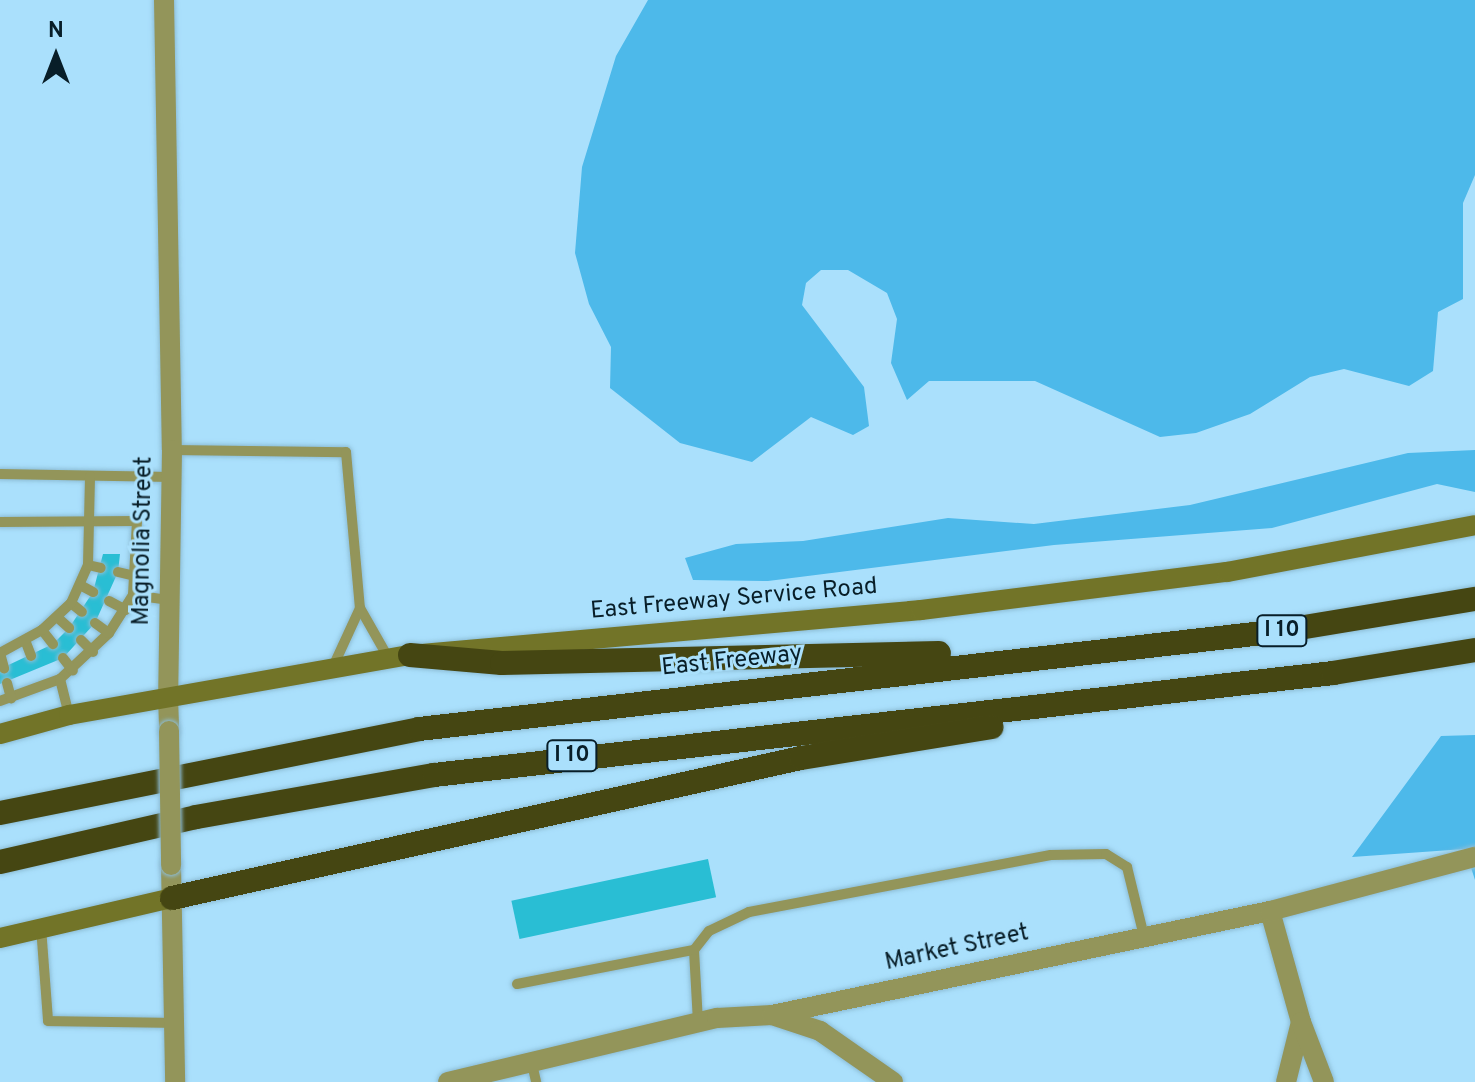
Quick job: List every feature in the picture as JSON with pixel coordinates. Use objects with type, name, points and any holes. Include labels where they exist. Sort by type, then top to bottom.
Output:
[{"type":"highway","name":"East Freeway","points":[[0,813],[419,729],[1125,647],[1475,599]]},
{"type":"highway","points":[[400,657],[502,663],[1125,647]]},
{"type":"highway","name":"I 10","points":[[0,862],[196,817],[434,775],[1151,693],[1475,650]]},
{"type":"highway","points":[[172,898],[785,762],[1151,693]]},
{"type":"main road","name":"East Freeway Service Road","points":[[0,734],[69,715],[400,657],[936,608],[1227,572],[1475,525]]},
{"type":"main road","points":[[0,938],[172,898]]},
{"type":"street","name":"Magnolia Street","points":[[164,0],[172,450],[168,697],[175,1082]]},
{"type":"street","name":"Market Street","points":[[448,1082],[534,1073],[698,1022],[772,1015],[1270,911],[1413,869],[1475,857]]},
{"type":"street","points":[[1270,911],[1301,1022],[1324,1082]]},
{"type":"street","points":[[772,1015],[820,1031],[893,1082]]},
{"type":"street","points":[[1286,1082],[1301,1022]]},
{"type":"lane","points":[[172,450],[346,452],[360,608],[332,669]]},
{"type":"lane","points":[[0,474],[172,477]]},
{"type":"lane","points":[[4,668],[0,653],[58,618],[71,603],[80,585],[88,565],[90,476]]},
{"type":"lane","points":[[0,522],[137,521],[133,595],[109,633],[73,671],[60,679],[5,700],[7,683]]},
{"type":"lane","points":[[88,565],[101,568]]},
{"type":"lane","points":[[118,572],[136,576]]},
{"type":"lane","points":[[80,585],[93,592]]},
{"type":"lane","points":[[133,595],[170,600]]},
{"type":"lane","points":[[109,601],[126,610]]},
{"type":"lane","points":[[71,603],[82,612]]},
{"type":"lane","points":[[360,608],[400,657]]},
{"type":"lane","points":[[58,618],[69,628]]},
{"type":"lane","points":[[95,623],[109,633]]},
{"type":"lane","points":[[42,630],[53,644]]},
{"type":"lane","points":[[25,640],[31,656]]},
{"type":"lane","points":[[81,640],[93,652]]},
{"type":"lane","points":[[63,658],[73,671]]},
{"type":"lane","points":[[38,673],[43,686]]},
{"type":"lane","points":[[60,679],[69,715]]},
{"type":"lane","points":[[517,984],[694,950],[709,931],[749,912],[1051,855],[1106,854],[1127,867],[1144,936]]},
{"type":"lane","points":[[41,927],[48,1021],[174,1023]]},
{"type":"lane","points":[[694,950],[698,1022]]},
{"type":"water","points":[[648,0],[1475,0],[1475,175],[1463,203],[1463,299],[1438,312],[1433,371],[1409,386],[1344,369],[1310,377],[1250,414],[1196,433],[1160,437],[1035,381],[929,381],[907,400],[891,363],[897,319],[887,293],[848,270],[821,270],[806,283],[802,305],[864,387],[869,426],[853,435],[811,417],[752,462],[680,443],[610,388],[611,347],[589,304],[575,253],[582,167],[616,56]]},
{"type":"water","points":[[1475,450],[1475,492],[1437,484],[1272,528],[1054,545],[768,581],[693,580],[685,558],[736,544],[803,541],[948,518],[1034,524],[1190,505],[1408,453]]},
{"type":"water","points":[[1475,735],[1475,880],[1465,849],[1352,857],[1441,736]]},
{"type":"building","points":[[103,554],[120,554],[118,572],[95,623],[63,658],[0,684],[0,669],[53,644],[69,628],[93,592]]},
{"type":"building","points":[[708,859],[716,897],[520,939],[511,901]]}]
